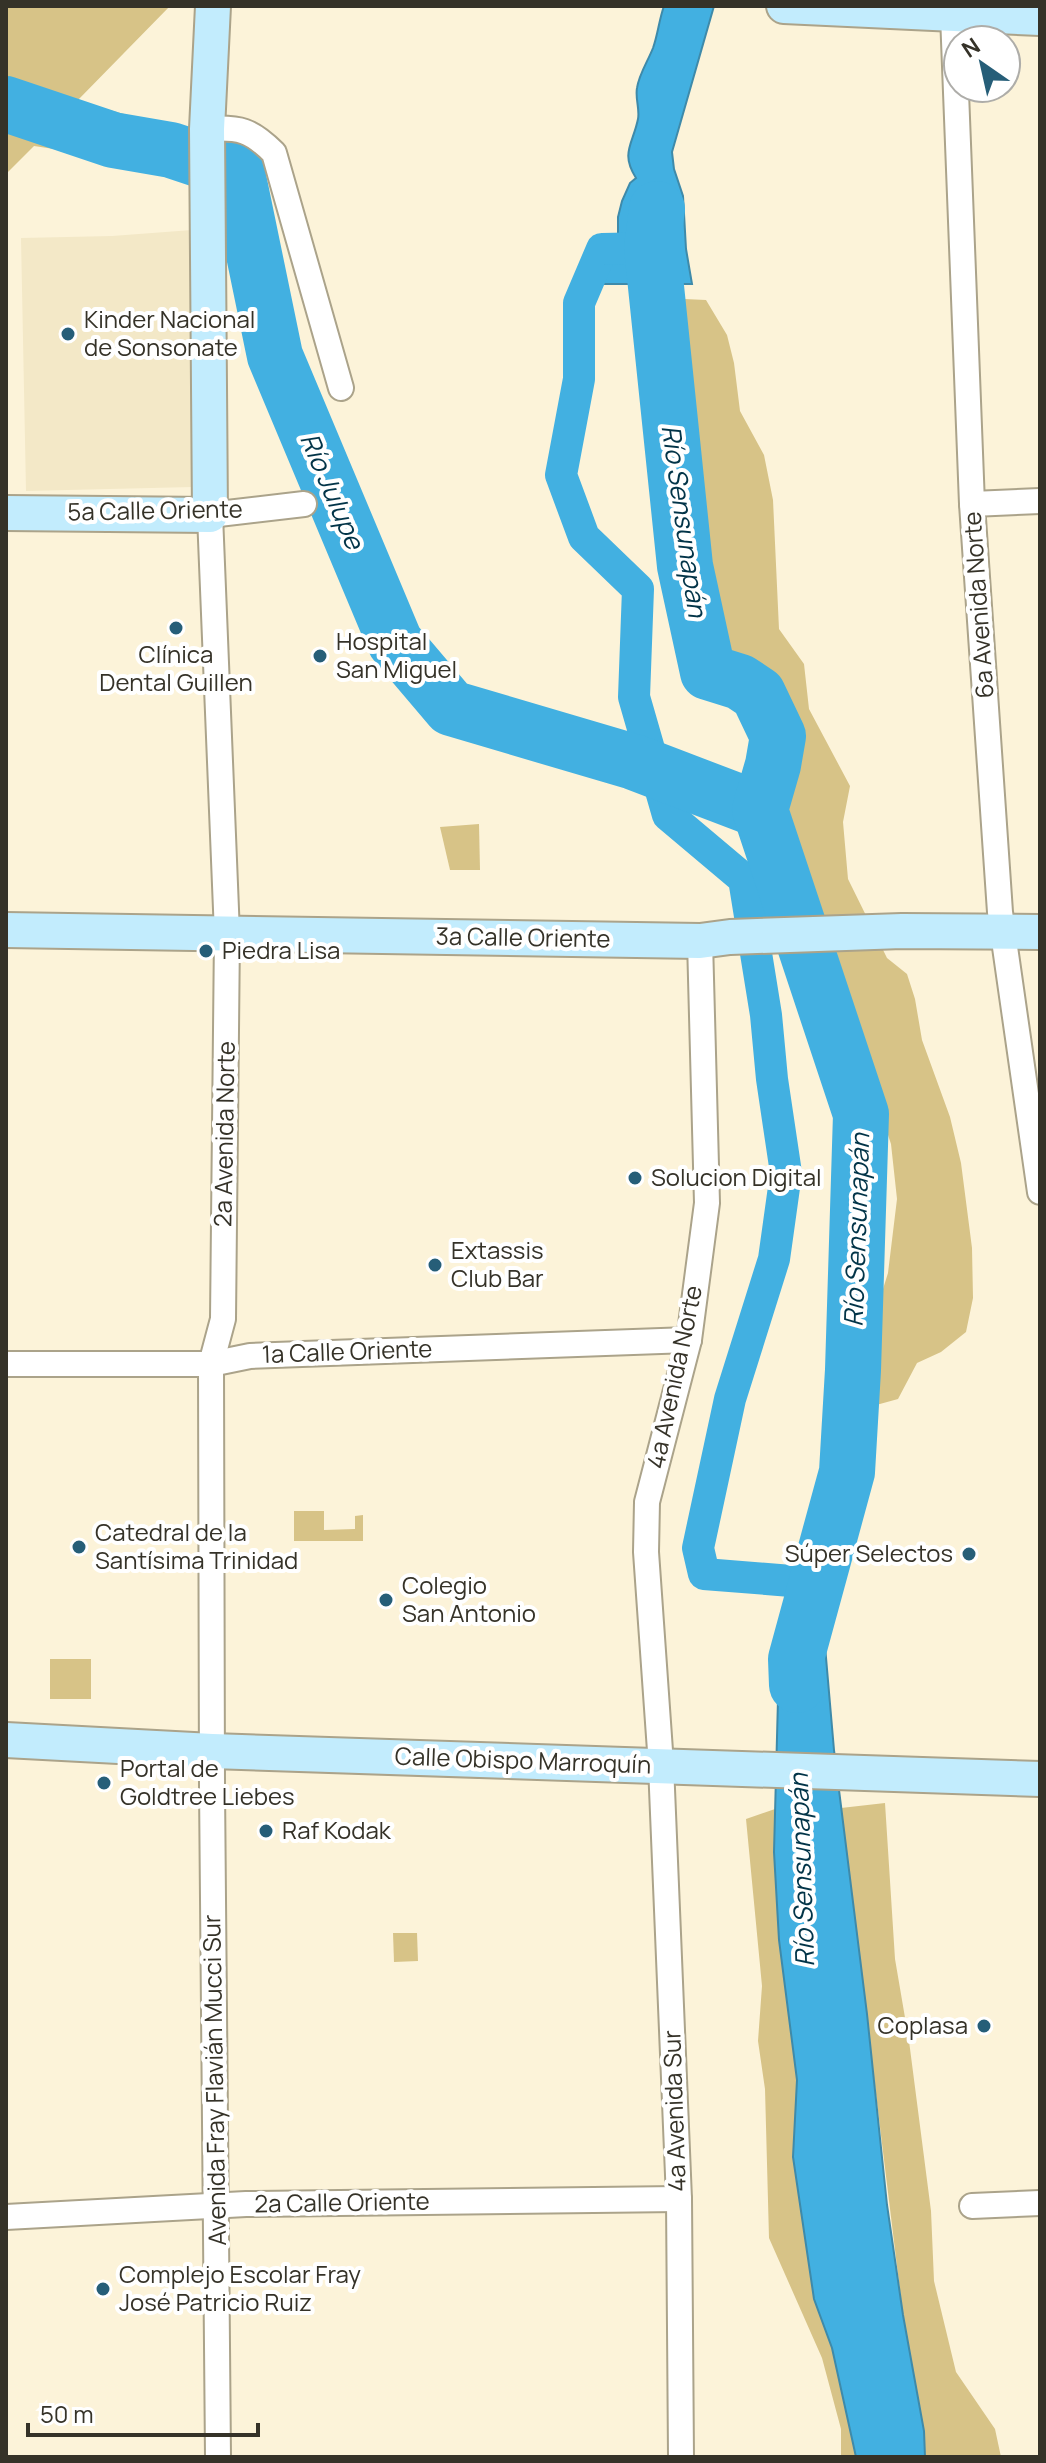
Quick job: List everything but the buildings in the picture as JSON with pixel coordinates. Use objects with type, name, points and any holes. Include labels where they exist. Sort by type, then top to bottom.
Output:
[{"type":"main road","points":[[210,515],[207,123],[213,6]]},
{"type":"main road","points":[[784,6],[1040,18]]},
{"type":"main road","name":"5a Calle Oriente","points":[[6,513],[210,515]]},
{"type":"main road","name":"3a Calle Oriente","points":[[6,930],[715,939],[902,931],[1040,932]]},
{"type":"main road","name":"Calle Obispo Marroquín","points":[[6,1740],[212,1751],[1040,1779]]},
{"type":"street","name":"6a Avenida Norte","points":[[953,15],[972,504],[1002,932],[1040,1192]]},
{"type":"street","points":[[207,123],[247,131],[274,153],[341,388]]},
{"type":"street","points":[[972,504],[1040,501]]},
{"type":"street","name":"5a Calle Oriente","points":[[210,515],[304,504]]},
{"type":"street","name":"2a Avenida Norte","points":[[210,515],[227,934],[223,1319],[211,1364],[212,1751]]},
{"type":"street","name":"4a Avenida Norte","points":[[661,1765],[647,1592],[647,1502],[689,1340],[707,1203],[715,939]]},
{"type":"street","name":"1a Calle Oriente","points":[[6,1364],[211,1364],[250,1356],[689,1340]]},
{"type":"street","name":"Avenida Fray Flavián Mucci Sur","points":[[212,1751],[218,2457]]},
{"type":"street","name":"4a Avenida Sur","points":[[661,1765],[679,2199],[681,2457]]},
{"type":"street","name":"2a Calle Oriente","points":[[6,2217],[216,2205],[679,2199]]},
{"type":"street","points":[[972,2206],[1040,2203]]},
{"type":"shaded area","points":[[6,6],[170,6],[77,101],[146,120],[184,138],[181,168],[34,146],[6,174]]},
{"type":"shaded area","points":[[192,230],[193,487],[26,491],[21,238]]},
{"type":"shaded area","points":[[684,299],[706,300],[727,335],[740,411],[764,455],[773,500],[779,629],[804,664],[809,709],[850,786],[843,822],[848,879],[887,958],[907,974],[922,1040],[950,1117],[961,1163],[972,1248],[973,1298],[966,1332],[941,1352],[917,1363],[898,1399],[869,1407],[873,1321],[888,1273],[897,1199],[891,1144],[838,983],[799,889],[778,816],[782,788],[796,751],[782,706],[756,673],[734,657],[718,637],[701,566],[666,322]]},
{"type":"shaded area","points":[[479,824],[480,870],[450,870],[440,827]]},
{"type":"shaded area","points":[[294,1511],[324,1511],[324,1530],[355,1529],[355,1516],[363,1515],[363,1541],[294,1541]]},
{"type":"shaded area","points":[[50,1659],[91,1659],[91,1699],[50,1699]]},
{"type":"shaded area","points":[[885,1803],[895,1959],[931,2211],[934,2281],[956,2372],[995,2429],[1001,2457],[925,2457],[924,2431],[903,2315],[841,1808]]},
{"type":"shaded area","points":[[775,1809],[779,1940],[797,2080],[793,2157],[814,2299],[832,2348],[856,2457],[841,2457],[841,2429],[822,2358],[769,2238],[765,2089],[758,2041],[762,1986],[746,1819]]},
{"type":"shaded area","points":[[393,1933],[417,1933],[418,1961],[394,1962]]},
{"type":"water","points":[[664,6],[714,6],[672,152],[683,196],[686,249],[692,284],[597,284],[618,236],[622,201],[630,183],[636,178],[628,155],[638,119],[637,88],[653,48]]},
{"type":"water","points":[[810,1609],[820,1615],[823,1623],[834,1750],[887,2205],[924,2431],[925,2457],[856,2457],[832,2348],[814,2299],[793,2157],[797,2080],[779,1940],[774,1852],[778,1699],[776,1641]]},
{"type":"waterway","name":"Río Julupe","points":[[6,104],[113,140],[171,150],[237,172],[275,356],[395,642],[451,708],[634,762],[760,810]]},
{"type":"waterway","name":"Río Sensunapán","points":[[657,209],[652,248],[685,566],[708,672],[740,682],[758,694],[778,736],[760,810],[861,1114],[847,1472],[796,1659],[797,1685]]},
{"type":"waterway","points":[[652,248],[602,249],[579,303],[579,379],[561,475],[584,537],[638,589],[634,697],[668,815],[744,879],[766,1015],[786,1173],[774,1259],[730,1399],[698,1548],[704,1574],[816,1583]]},
{"type":"place","name":"Kinder Nacional de Sonsonate","points":[[68,334]]},
{"type":"place","name":"Clínica Dental Guillen","points":[[176,628]]},
{"type":"place","name":"Hospital San Miguel","points":[[320,656]]},
{"type":"place","name":"Piedra Lisa","points":[[206,951]]},
{"type":"place","name":"Solucion Digital","points":[[635,1178]]},
{"type":"place","name":"Extassis Club Bar","points":[[435,1265]]},
{"type":"place","name":"Catedral de la Santísima Trinidad","points":[[79,1547]]},
{"type":"place","name":"Súper Selectos","points":[[969,1554]]},
{"type":"place","name":"Colegio San Antonio","points":[[386,1600]]},
{"type":"place","name":"Portal de Goldtree Liebes","points":[[104,1783]]},
{"type":"place","name":"Raf Kodak","points":[[266,1831]]},
{"type":"place","name":"Coplasa","points":[[984,2026]]},
{"type":"place","name":"Complejo Escolar Fray José Patricio Ruiz","points":[[103,2289]]}]
